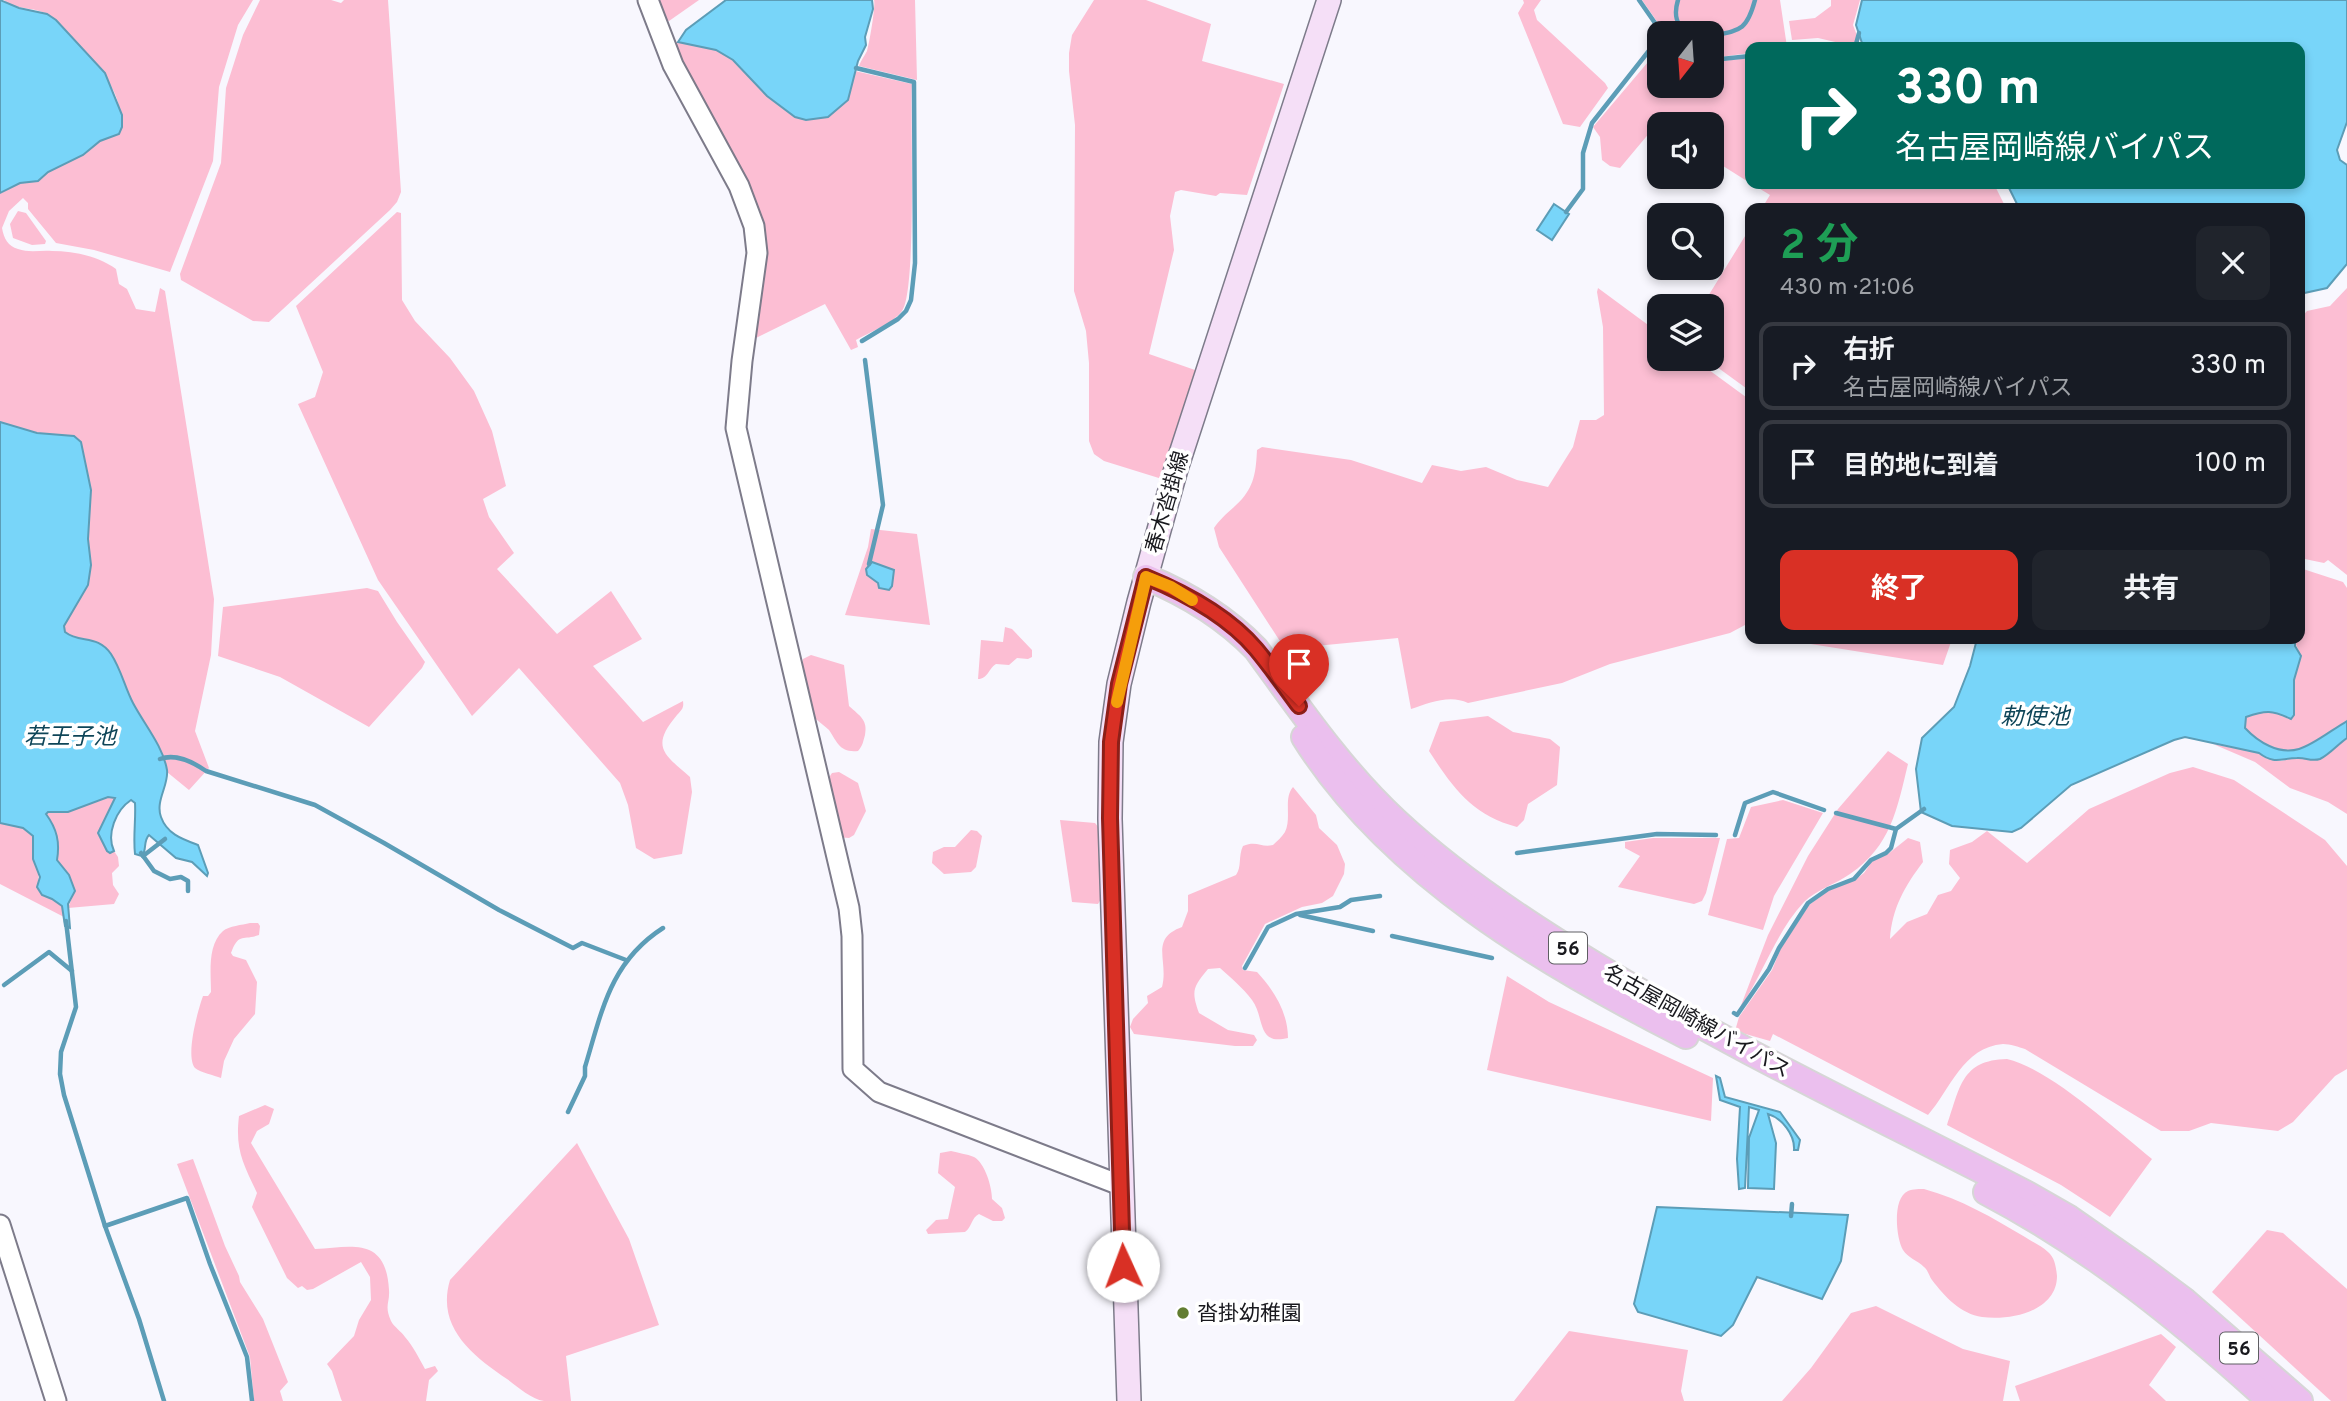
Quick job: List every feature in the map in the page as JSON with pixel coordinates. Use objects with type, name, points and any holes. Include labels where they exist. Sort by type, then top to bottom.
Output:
[{"type":"main road","name":"春木沓掛線","points":[[1129,1401],[1110,818],[1111,742],[1119,684],[1176,468],[1329,0]]},
{"type":"main road","name":"名古屋岡崎線バイパス","points":[[1144,583],[1171,587],[1243,636],[1256,649],[1344,765],[1379,804],[1429,849],[1519,916],[1578,955],[1677,1013],[2005,1182],[2300,1401]]},
{"type":"main road","name":"名古屋岡崎線バイパス","points":[[2172,1304],[2197,1335],[2270,1401]]},
{"type":"street","points":[[648,0],[673,65],[739,186],[754,226],[757,253],[736,428],[849,908],[852,936],[853,1069],[879,1092],[1120,1185]]},
{"type":"street","points":[[0,1225],[57,1401]]},
{"type":"shaded area","points":[[4,0],[253,0],[238,25],[219,87],[213,161],[170,272],[94,250],[56,243],[28,209],[28,203],[23,198],[9,211],[2,228],[7,242],[18,249],[77,253],[109,264],[116,269],[119,284],[127,289],[136,309],[155,312],[160,288],[165,291],[214,599],[211,655],[195,731],[209,768],[189,790],[167,772],[162,754],[132,702],[112,655],[104,646],[65,633],[64,626],[88,585],[91,565],[88,539],[91,490],[81,442],[74,436],[37,433],[0,422],[0,193],[20,183],[38,181],[48,172],[83,155],[100,141],[119,134],[120,119],[116,96],[111,86],[60,24],[45,13]]},
{"type":"shaded area","points":[[260,0],[331,0],[341,3],[344,0],[388,0],[401,192],[390,210],[269,322],[253,321],[181,280],[180,274],[221,163],[226,88],[243,35]]},
{"type":"shaded area","points":[[655,0],[699,0],[669,21],[661,16]]},
{"type":"shaded area","points":[[874,0],[915,0],[917,80],[859,66],[868,47]]},
{"type":"shaded area","points":[[1094,0],[1146,0],[1211,24],[1202,61],[1284,84],[1247,195],[1220,193],[1216,196],[1181,190],[1175,192],[1170,216],[1174,250],[1149,354],[1195,370],[1162,479],[1104,461],[1094,454],[1089,441],[1089,363],[1086,331],[1074,291],[1075,125],[1069,53],[1072,35]]},
{"type":"shaded area","points":[[1523,0],[1541,0],[1534,10],[1537,20],[1608,88],[1580,127],[1563,124],[1518,13]]},
{"type":"shaded area","points":[[1642,0],[1780,0],[1786,42],[1745,42],[1745,54],[1724,56],[1724,21],[1657,21]]},
{"type":"shaded area","points":[[1831,0],[1860,0],[1853,25],[1859,42],[1835,42],[1818,38],[1792,40],[1789,21],[1815,18],[1831,6]]},
{"type":"shaded area","points":[[672,43],[716,50],[733,60],[767,96],[795,117],[848,100],[855,71],[912,84],[911,240],[907,297],[898,316],[856,340],[858,347],[851,350],[825,304],[754,339],[764,259]]},
{"type":"shaded area","points":[[1745,59],[1745,180],[1724,167],[1724,112],[1647,112],[1647,136],[1620,168],[1610,166],[1602,160],[1600,137],[1593,127],[1647,63],[1647,98],[1724,98],[1724,61]]},
{"type":"shaded area","points":[[1760,189],[1996,189],[2004,203],[1765,203],[1770,195]]},
{"type":"shaded area","points":[[18,211],[26,213],[46,241],[45,244],[32,245],[13,238],[10,224]]},
{"type":"shaded area","points":[[397,212],[401,213],[402,300],[415,321],[450,358],[474,391],[492,431],[506,486],[483,499],[489,517],[514,553],[497,569],[557,634],[611,591],[642,639],[593,666],[643,722],[683,701],[682,709],[669,726],[662,743],[667,756],[690,777],[692,792],[682,854],[654,859],[636,848],[628,805],[620,783],[519,668],[472,716],[378,580],[298,404],[315,397],[323,372],[296,306]]},
{"type":"shaded area","points":[[1745,236],[1745,387],[1722,371],[1724,294],[1709,294],[1718,280],[1724,280],[1724,270]]},
{"type":"shaded area","points":[[1598,288],[1647,324],[1647,371],[1710,371],[1745,396],[1745,625],[1730,633],[1610,664],[1562,683],[1468,703],[1447,699],[1411,709],[1398,638],[1285,649],[1219,547],[1214,528],[1250,488],[1257,450],[1262,447],[1351,460],[1422,483],[1432,465],[1461,471],[1486,467],[1517,480],[1548,487],[1573,447],[1580,420],[1596,420],[1604,415],[1603,327]]},
{"type":"shaded area","points":[[2347,288],[2347,575],[2328,560],[2324,563],[2305,559],[2305,313],[2330,306]]},
{"type":"shaded area","points":[[871,529],[917,534],[930,625],[845,615],[868,547]]},
{"type":"shaded area","points":[[2305,570],[2343,582],[2347,588],[2347,721],[2305,747],[2277,749],[2256,738],[2245,728],[2246,717],[2268,712],[2290,718],[2294,715],[2294,680],[2301,656],[2296,644],[2305,644]]},
{"type":"shaded area","points":[[367,588],[378,591],[425,662],[369,727],[280,677],[218,656],[223,607]]},
{"type":"shaded area","points":[[1005,627],[1012,629],[1032,650],[1032,657],[1017,658],[1009,665],[996,664],[984,677],[978,679],[981,640],[1003,642]]},
{"type":"shaded area","points":[[1811,644],[1950,644],[1943,665]]},
{"type":"shaded area","points":[[811,655],[844,665],[849,706],[865,726],[865,735],[858,751],[840,746],[813,714],[802,672],[803,659]]},
{"type":"shaded area","points":[[1488,716],[1513,732],[1550,739],[1560,747],[1557,785],[1528,804],[1524,820],[1517,827],[1488,815],[1465,798],[1429,751],[1440,722]]},
{"type":"shaded area","points":[[2347,738],[2347,814],[2328,802],[2290,788],[2255,762],[2213,744],[2259,753],[2266,758],[2281,761],[2297,757],[2316,760]]},
{"type":"shaded area","points":[[1888,751],[1908,764],[1896,811],[1883,839],[1864,863],[1804,902],[1785,926],[1740,1008],[1768,935],[1808,856],[1838,809]]},
{"type":"shaded area","points":[[2193,767],[2234,780],[2325,840],[2347,866],[2347,1069],[2335,1076],[2293,1122],[2278,1131],[2211,1123],[2189,1131],[2161,1131],[2025,1049],[2003,1044],[1989,1047],[1967,1061],[1928,1115],[1773,1034],[1770,1041],[1735,1031],[1739,1017],[1772,970],[1781,948],[1809,905],[1829,890],[1855,880],[1873,860],[1888,854],[1908,838],[1920,842],[1923,862],[1900,898],[1893,917],[1890,939],[1907,922],[1927,914],[1938,895],[1951,891],[1960,878],[1949,864],[1950,850],[1972,842],[1987,831],[2027,863],[2089,809],[2170,773]]},
{"type":"shaded area","points":[[839,772],[858,783],[866,811],[854,835],[849,838],[837,837],[828,779],[832,773]]},
{"type":"shaded area","points":[[1293,787],[1316,815],[1319,828],[1337,845],[1345,864],[1344,874],[1333,896],[1322,903],[1302,907],[1265,924],[1242,966],[1243,970],[1257,972],[1269,986],[1283,1011],[1288,1038],[1271,1038],[1266,1034],[1252,1000],[1220,968],[1208,969],[1196,985],[1194,994],[1199,1013],[1228,1030],[1254,1035],[1257,1040],[1253,1046],[1134,1034],[1130,1027],[1133,1019],[1148,1003],[1147,996],[1162,987],[1163,944],[1172,932],[1182,927],[1188,911],[1188,895],[1236,875],[1243,846],[1273,845],[1279,839],[1287,826],[1289,797]]},
{"type":"shaded area","points":[[108,797],[116,800],[100,827],[110,853],[114,851],[118,857],[119,866],[112,873],[113,885],[119,894],[114,904],[68,908],[75,890],[69,875],[59,864],[56,834],[46,814],[48,811],[56,813]]},
{"type":"shaded area","points":[[1783,800],[1823,813],[1774,896],[1763,930],[1708,915],[1727,839],[1739,838],[1751,807]]},
{"type":"shaded area","points":[[1060,820],[1095,823],[1099,828],[1101,899],[1098,904],[1072,902]]},
{"type":"shaded area","points":[[0,823],[23,828],[33,837],[33,859],[39,872],[38,882],[42,895],[62,906],[64,917],[0,884]]},
{"type":"shaded area","points":[[971,830],[982,836],[976,867],[971,872],[944,874],[932,863],[933,852],[944,847],[955,847]]},
{"type":"shaded area","points":[[1653,838],[1720,838],[1702,901],[1694,904],[1618,887],[1640,856],[1625,848],[1625,842]]},
{"type":"shaded area","points":[[258,923],[259,935],[242,938],[231,953],[246,960],[257,982],[255,1014],[234,1039],[224,1061],[221,1078],[195,1068],[191,1054],[193,1033],[203,996],[208,996],[211,992],[214,944],[223,931]]},
{"type":"shaded area","points":[[1507,976],[1549,1002],[1713,1078],[1711,1121],[1487,1070]]},
{"type":"shaded area","points":[[2007,1059],[2024,1065],[2062,1087],[2152,1159],[2110,1217],[2061,1185],[1947,1125],[1960,1088],[1971,1071],[1992,1061]]},
{"type":"shaded area","points":[[265,1105],[274,1109],[269,1124],[257,1131],[251,1143],[315,1249],[365,1248],[381,1261],[389,1290],[388,1311],[391,1321],[411,1344],[425,1369],[435,1366],[438,1371],[429,1380],[426,1401],[342,1401],[327,1364],[354,1336],[359,1320],[371,1300],[370,1277],[361,1262],[313,1289],[307,1290],[302,1286],[298,1288],[287,1278],[252,1207],[257,1193],[239,1147],[239,1116]]},
{"type":"shaded area","points":[[577,1143],[629,1239],[659,1325],[566,1356],[571,1401],[544,1401],[525,1392],[470,1350],[453,1326],[447,1297],[450,1280]]},
{"type":"shaded area","points":[[951,1151],[974,1157],[981,1164],[989,1182],[992,1199],[1002,1208],[1005,1218],[1002,1221],[993,1221],[979,1214],[965,1232],[928,1234],[926,1230],[936,1220],[948,1219],[955,1187],[938,1173],[940,1153]]},
{"type":"shaded area","points":[[193,1159],[240,1282],[263,1319],[288,1382],[280,1391],[283,1401],[254,1401],[250,1357],[177,1164]]},
{"type":"shaded area","points":[[1924,1189],[1976,1210],[2046,1250],[2054,1260],[2057,1276],[2055,1288],[2049,1298],[2030,1311],[1994,1318],[1974,1315],[1954,1304],[1925,1268],[1907,1255],[1901,1244],[1897,1228],[1899,1201],[1908,1191]]},
{"type":"shaded area","points":[[2267,1230],[2283,1233],[2347,1289],[2347,1401],[2331,1401],[2212,1292]]},
{"type":"shaded area","points":[[1876,1306],[1963,1349],[2010,1361],[2003,1401],[1782,1401],[1811,1368],[1851,1313]]},
{"type":"shaded area","points":[[1569,1331],[1688,1350],[1681,1391],[1684,1401],[1514,1401]]},
{"type":"shaded area","points":[[2161,1334],[2176,1347],[2149,1385],[2166,1401],[2020,1401],[2015,1386]]},
{"type":"water","points":[[0,0],[19,8],[47,14],[56,20],[105,73],[122,115],[122,127],[119,134],[100,141],[83,155],[48,172],[38,181],[20,183],[0,193]]},
{"type":"water","points":[[726,0],[872,0],[873,9],[865,37],[866,45],[858,61],[848,100],[828,117],[806,120],[795,117],[767,96],[733,60],[716,50],[678,42],[686,30]]},
{"type":"water","points":[[1862,0],[2347,0],[2347,122],[2337,150],[2340,160],[2347,165],[2347,264],[2327,288],[2305,293],[2305,203],[2016,203],[2010,189],[2305,189],[2305,42],[1862,42],[1856,25]]},
{"type":"water","points":[[1554,204],[1569,214],[1552,240],[1537,230]]},
{"type":"water","name":"若王子池","points":[[0,422],[37,433],[74,436],[81,442],[91,490],[88,539],[91,565],[88,585],[64,626],[65,632],[77,638],[94,641],[111,654],[133,703],[165,761],[167,776],[160,805],[161,817],[171,832],[198,845],[208,873],[207,876],[192,862],[176,858],[149,835],[142,856],[135,854],[135,803],[131,800],[114,823],[111,837],[114,851],[110,853],[98,833],[115,798],[108,797],[68,812],[48,812],[46,814],[57,836],[57,860],[69,875],[75,891],[68,904],[70,928],[65,926],[62,906],[42,895],[37,887],[40,877],[33,859],[33,836],[23,828],[0,823]]},
{"type":"water","points":[[872,562],[894,570],[889,590],[879,588],[878,583],[867,575],[866,569]]},
{"type":"water","name":"勅使池","points":[[1976,644],[2295,644],[2301,656],[2294,680],[2294,715],[2291,719],[2269,712],[2259,713],[2246,717],[2245,728],[2263,742],[2284,750],[2305,747],[2347,721],[2347,738],[2320,759],[2278,760],[2269,759],[2259,753],[2185,737],[2071,785],[2021,828],[2012,832],[1952,826],[1921,812],[1916,769],[1922,738],[1954,707]]},
{"type":"water","points":[[1716,1076],[1720,1078],[1725,1097],[1780,1112],[1800,1140],[1798,1150],[1794,1150],[1787,1128],[1768,1114],[1776,1143],[1774,1189],[1748,1188],[1749,1138],[1759,1110],[1749,1107],[1745,1188],[1739,1189],[1737,1159],[1740,1107],[1720,1100]]},
{"type":"water","points":[[1657,1207],[1848,1215],[1841,1261],[1822,1299],[1757,1277],[1733,1325],[1721,1336],[1638,1312],[1634,1304]]},
{"type":"waterway","points":[[1639,0],[1654,21]]},
{"type":"waterway","points":[[1678,0],[1678,21]]},
{"type":"waterway","points":[[1724,33],[1746,23],[1755,0]]},
{"type":"waterway","points":[[1857,42],[1859,33]]},
{"type":"waterway","points":[[1566,212],[1583,189],[1583,153],[1592,123],[1647,53]]},
{"type":"waterway","points":[[1724,59],[1745,57]]},
{"type":"waterway","points":[[856,68],[914,82],[915,263],[911,300],[898,319],[862,341]]},
{"type":"waterway","points":[[865,360],[883,505],[869,564]]},
{"type":"waterway","points":[[160,759],[184,759],[206,771],[315,805],[499,910],[573,948],[582,943],[626,960]]},
{"type":"waterway","points":[[1735,835],[1745,803],[1773,792],[1824,810]]},
{"type":"waterway","points":[[1734,1013],[1737,1015],[1769,969],[1808,903],[1828,889],[1854,879],[1871,860],[1891,848],[1896,829],[1924,809]]},
{"type":"waterway","points":[[1836,813],[1896,829]]},
{"type":"waterway","points":[[1517,853],[1657,834],[1716,835]]},
{"type":"waterway","points":[[143,856],[165,839]]},
{"type":"waterway","points":[[141,853],[154,871],[170,879],[181,877],[188,881],[188,891]]},
{"type":"waterway","points":[[1245,968],[1268,927],[1296,914],[1340,907],[1351,900],[1380,896]]},
{"type":"waterway","points":[[1300,915],[1373,931]]},
{"type":"waterway","points":[[66,921],[76,1007],[61,1052],[60,1074],[64,1095],[164,1401]]},
{"type":"waterway","points":[[568,1112],[585,1076],[585,1067],[610,989],[631,956],[663,928]]},
{"type":"waterway","points":[[1392,936],[1492,958]]},
{"type":"waterway","points":[[4,985],[49,952],[72,971]]},
{"type":"waterway","points":[[105,1226],[187,1198],[247,1357],[252,1401]]},
{"type":"waterway","points":[[1791,1216],[1792,1204]]},
{"type":"slow traffic","points":[[1117,702],[1119,684],[1146,577],[1171,587],[1192,600]]},
{"type":"place","name":"沓掛幼稚園","points":[[1183,1313]]},
{"type":"route","points":[[1123,1266],[1110,818],[1111,742],[1119,684],[1146,577],[1171,587],[1243,636],[1299,706]]}]
